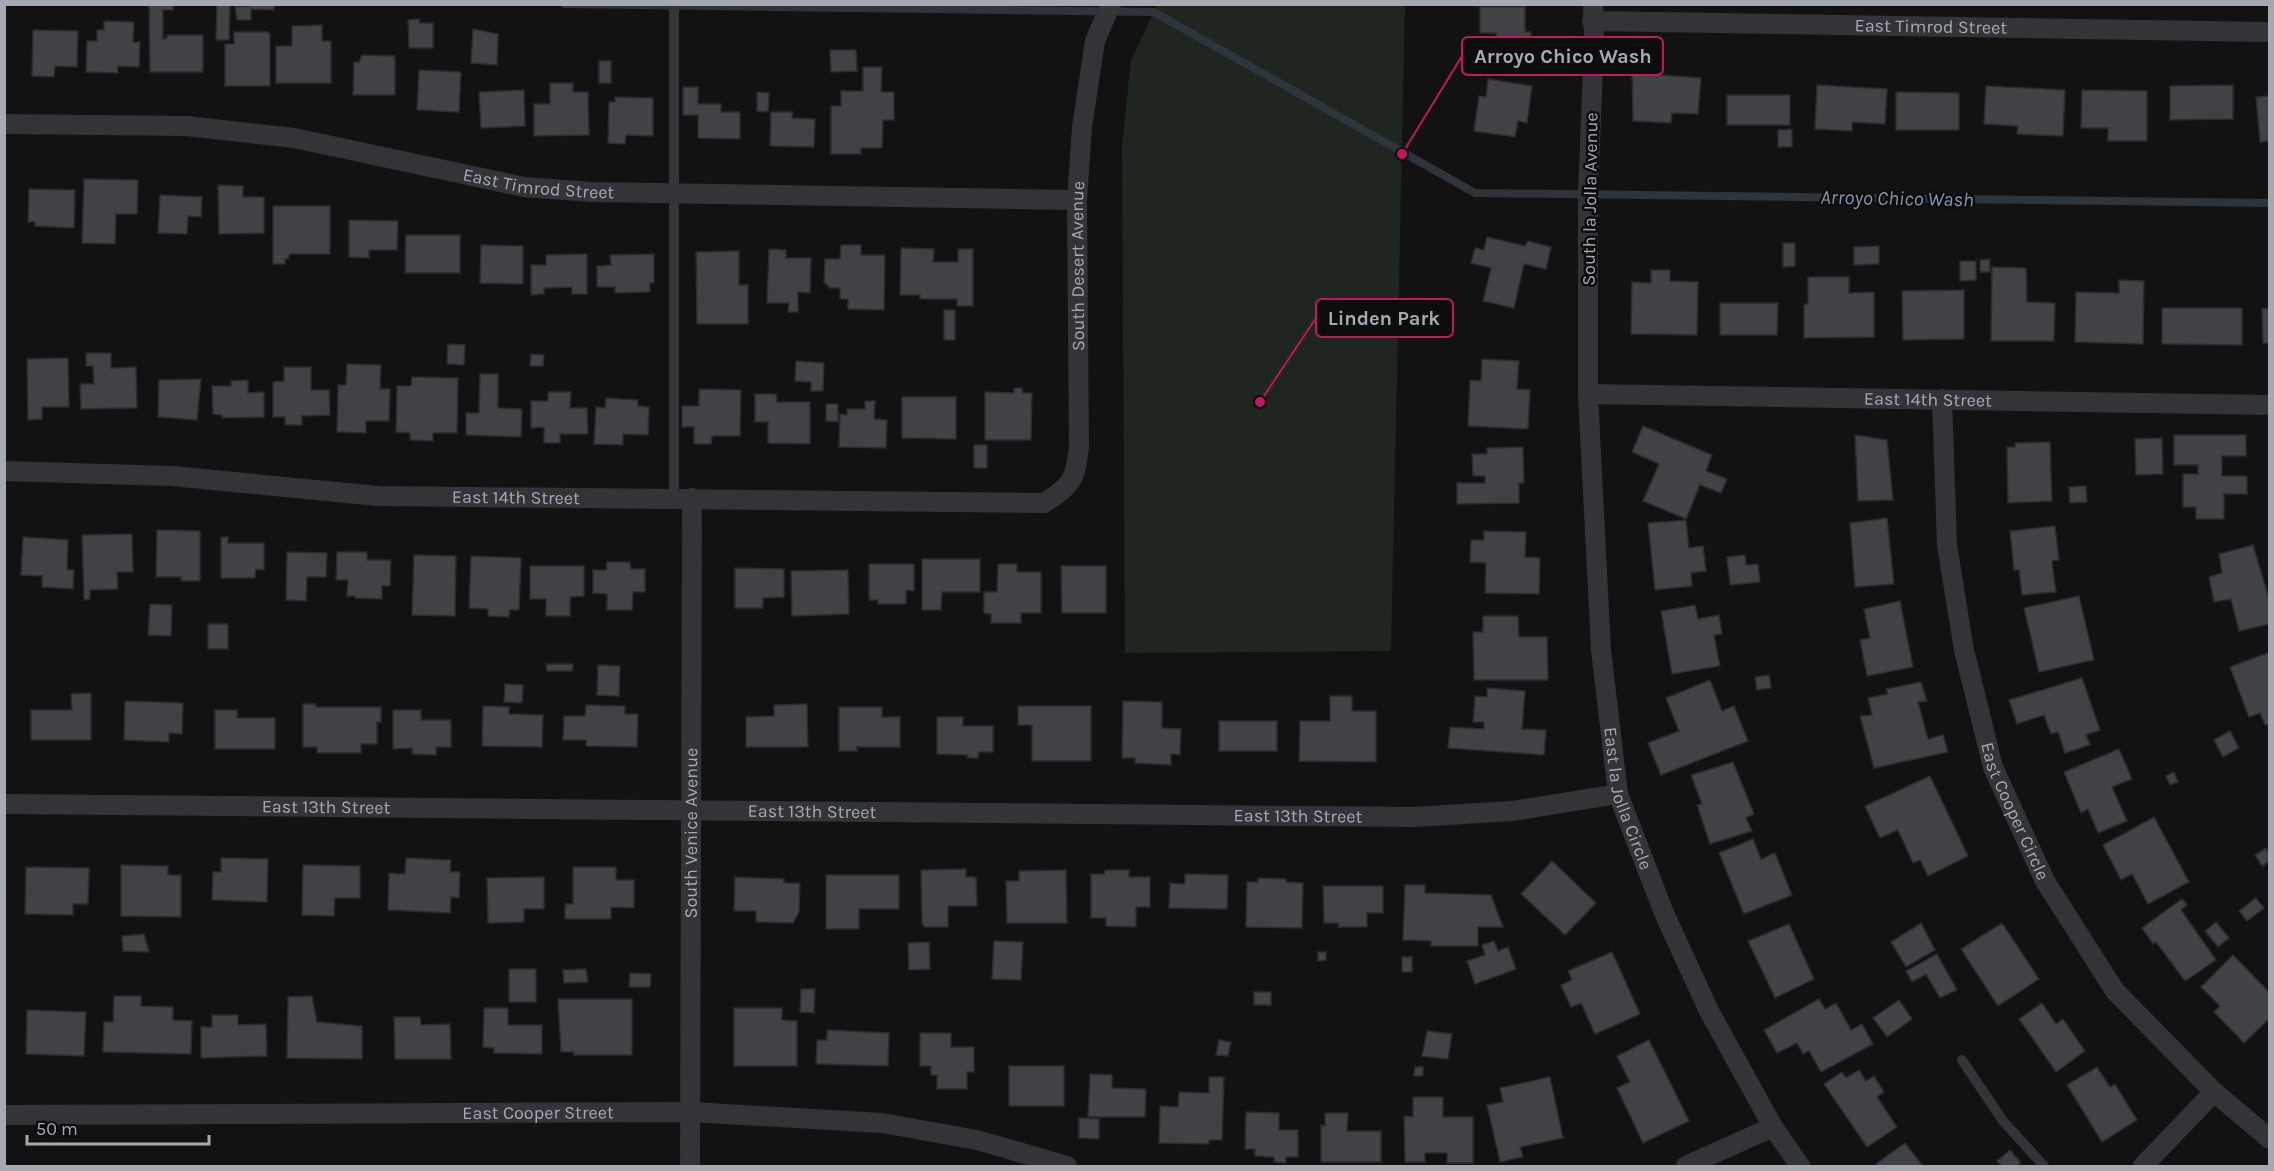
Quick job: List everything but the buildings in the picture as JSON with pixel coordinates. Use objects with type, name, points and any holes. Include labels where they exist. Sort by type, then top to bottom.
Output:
[{"type":"street","name":"South Desert Avenue","points":[[1028,503],[1044,503],[1061,492],[1076,474],[1079,448],[1077,200],[1082,127],[1095,41],[1111,4]]},
{"type":"street","name":"East Timrod Street","points":[[1592,13],[2270,32]]},
{"type":"street","name":"South la Jolla Avenue","points":[[1587,394],[1588,195],[1594,42],[1592,13]]},
{"type":"street","name":"East Timrod Street","points":[[4,124],[187,126],[294,138],[524,187],[591,192],[1077,200]]},
{"type":"street","name":"East 14th Street","points":[[1587,394],[2270,405]]},
{"type":"street","name":"East la Jolla Circle","points":[[1587,394],[1602,650],[1618,794],[1664,912],[1709,1011],[1773,1127],[1800,1167]]},
{"type":"street","name":"East Cooper Circle","points":[[1942,399],[1947,545],[1964,650],[1993,767],[2045,881],[2115,991],[2214,1092],[2270,1139]]},
{"type":"street","name":"East 14th Street","points":[[4,471],[172,476],[378,496],[1028,503]]},
{"type":"street","name":"South Venice Avenue","points":[[683,498],[690,810],[692,1112],[690,1167]]},
{"type":"street","name":"East 13th Street","points":[[4,804],[1415,817],[1512,812],[1618,794]]},
{"type":"street","points":[[2143,1167],[2214,1092]]},
{"type":"street","name":"East Cooper Street","points":[[4,1115],[692,1112],[882,1123],[977,1140],[1067,1167]]},
{"type":"street","points":[[1686,1167],[1773,1127]]},
{"type":"lane","points":[[674,4],[674,194],[683,498]]},
{"type":"lane","points":[[1962,1060],[2003,1121],[2044,1167]]},
{"type":"shaded area","points":[[1157,5],[1405,5],[1391,651],[1125,653],[1122,145],[1131,60]]},
{"type":"waterway","name":"Arroyo Chico Wash","points":[[565,4],[1154,12],[1475,193],[2270,203]]},
{"type":"place","name":"Arroyo Chico Wash","points":[[1402,154]]},
{"type":"place","name":"Linden Park","points":[[1260,402]]}]
